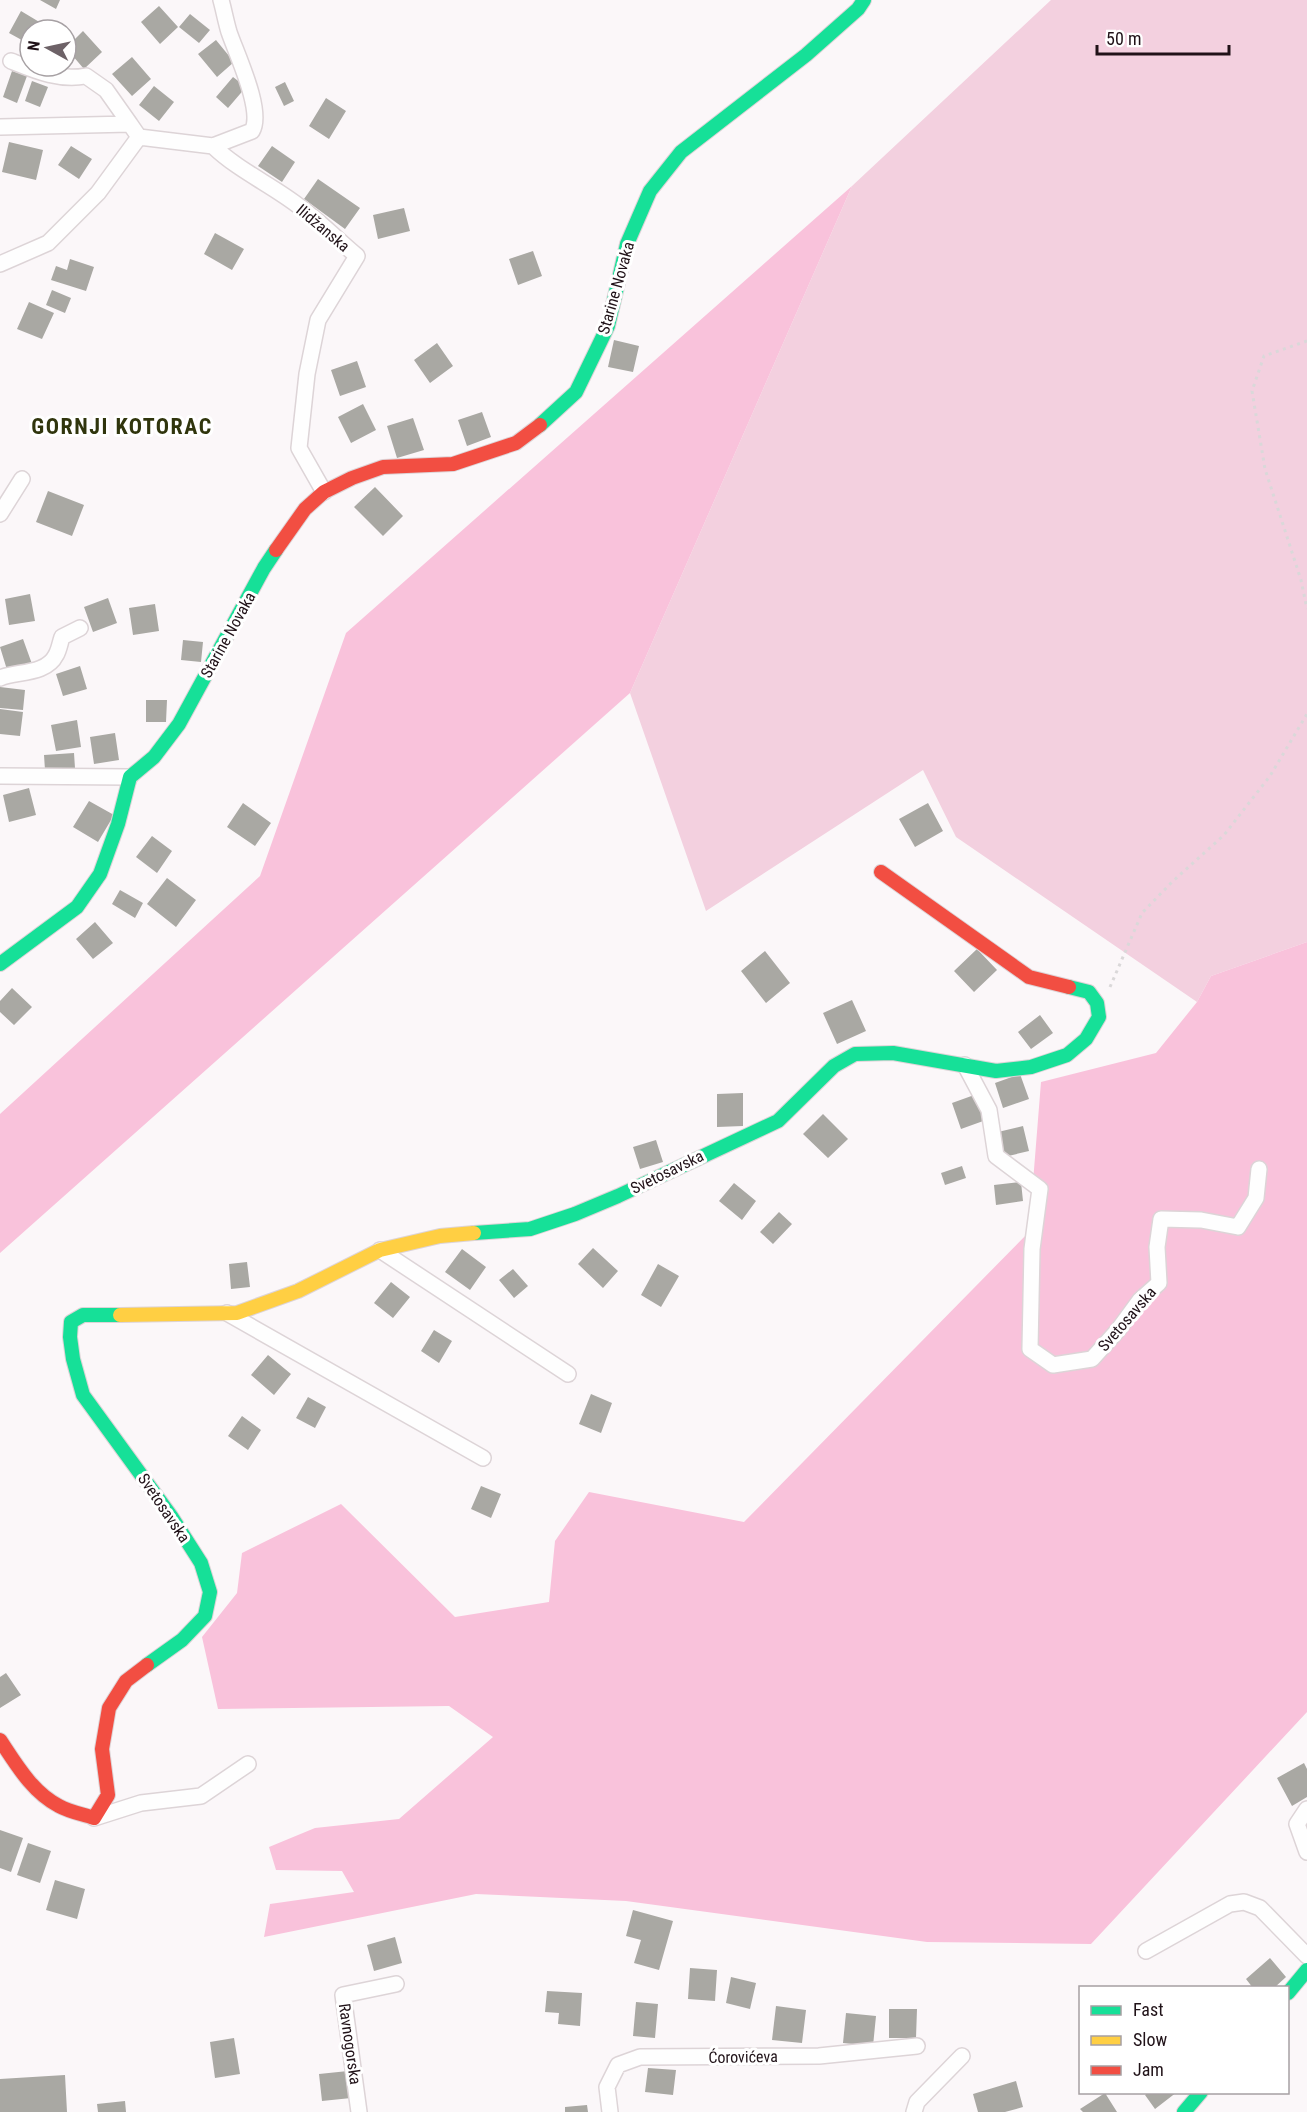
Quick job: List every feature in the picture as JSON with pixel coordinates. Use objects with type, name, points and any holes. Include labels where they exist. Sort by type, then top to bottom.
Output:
[{"type":"street","points":[[11,61],[46,75],[70,79],[86,76],[106,90],[139,137],[213,146],[252,131],[255,126],[247,76],[229,32],[221,0]]},
{"type":"street","name":"Starine Novaka","points":[[130,777],[154,757],[179,724],[264,568],[305,509],[324,492],[352,478],[383,467],[453,464],[516,443],[546,420],[576,392],[608,327],[627,244],[650,191],[681,152],[806,54],[858,9],[864,0]]},
{"type":"street","points":[[0,127],[130,124]]},
{"type":"street","points":[[0,264],[48,243],[98,193],[139,137]]},
{"type":"street","name":"Ilidžanska","points":[[213,146],[254,178],[299,207],[357,256],[318,320],[308,374],[300,448],[324,492]]},
{"type":"street","points":[[0,514],[22,479]]},
{"type":"street","points":[[0,678],[31,673],[44,666],[56,657],[62,637],[80,628]]},
{"type":"street","points":[[0,776],[130,777],[118,824],[100,874],[77,907],[0,964]]},
{"type":"street","points":[[882,872],[1029,977],[1089,992],[1097,1004],[1099,1017]]},
{"type":"street","name":"Svetosavska","points":[[94,1818],[108,1795],[102,1749],[109,1708],[126,1681],[182,1640],[205,1616],[210,1592],[201,1563],[177,1526],[140,1471],[82,1395],[72,1359],[71,1322],[82,1315],[237,1312],[298,1291],[380,1250],[440,1236],[530,1229],[574,1214],[778,1121],[834,1066],[855,1054],[893,1053],[996,1071],[1031,1066],[1067,1055],[1086,1039],[1099,1017]]},
{"type":"street","name":"Svetosavska","points":[[965,1065],[989,1110],[996,1156],[1040,1188],[1032,1249],[1030,1349],[1053,1365],[1092,1359],[1118,1330],[1140,1300],[1159,1283],[1157,1247],[1161,1219],[1201,1220],[1238,1227],[1256,1198],[1260,1169]]},
{"type":"street","points":[[380,1250],[568,1374]]},
{"type":"street","points":[[227,1313],[483,1458]]},
{"type":"street","points":[[0,1740],[26,1776],[52,1802],[66,1810],[94,1818],[141,1803],[201,1796],[248,1764]]},
{"type":"street","points":[[1307,1809],[1297,1824],[1307,1852]]},
{"type":"street","points":[[1146,1951],[1230,1904],[1244,1902],[1260,1908],[1304,1949]]},
{"type":"street","points":[[1289,1991],[1307,1970]]},
{"type":"street","name":"Ravnogorska","points":[[360,2112],[343,1995],[396,1984]]},
{"type":"street","name":"Ćorovićeva","points":[[610,2112],[607,2087],[618,2066],[640,2057],[819,2056],[917,2046]]},
{"type":"street","points":[[914,2112],[917,2102],[962,2056]]},
{"type":"street","points":[[1184,2112],[1199,2094]]},
{"type":"path","points":[[1307,341],[1264,356],[1252,390],[1265,469],[1301,580],[1307,609]]},
{"type":"path","points":[[1099,1017],[1115,973],[1142,913],[1224,835],[1270,776],[1307,714]]},
{"type":"shaded area","points":[[1051,0],[1307,0],[1307,942],[1211,976],[1197,1002],[956,837],[923,770],[706,911],[630,693],[852,186]]},
{"type":"shaded area","points":[[852,186],[630,693],[0,1253],[0,1114],[260,876],[346,633]]},
{"type":"shaded area","points":[[1307,942],[1307,1712],[1091,1944],[927,1942],[626,1901],[476,1894],[264,1937],[270,1904],[354,1892],[342,1871],[276,1870],[269,1847],[315,1828],[399,1819],[493,1737],[449,1706],[218,1709],[202,1637],[237,1593],[242,1553],[341,1504],[455,1617],[549,1602],[555,1541],[589,1492],[744,1522],[1029,1232],[1041,1082],[1156,1053],[1197,1002],[1211,976]]},
{"type":"building","points":[[40,0],[60,0],[56,9]]},
{"type":"building","points":[[159,6],[178,27],[160,44],[141,22]]},
{"type":"building","points":[[21,11],[33,18],[18,18],[18,38],[9,33]]},
{"type":"building","points":[[190,14],[210,30],[199,43],[179,27]]},
{"type":"building","points":[[83,31],[102,52],[84,69],[78,62],[78,36]]},
{"type":"building","points":[[216,40],[234,62],[217,77],[198,54]]},
{"type":"building","points":[[132,57],[151,79],[132,96],[112,74]]},
{"type":"building","points":[[12,71],[18,73],[18,78],[26,78],[17,103],[3,97]]},
{"type":"building","points":[[233,77],[246,87],[228,108],[216,97]]},
{"type":"building","points":[[32,81],[48,87],[40,107],[25,101]]},
{"type":"building","points":[[285,82],[294,101],[284,106],[275,87]]},
{"type":"building","points":[[154,86],[174,102],[159,121],[139,105]]},
{"type":"building","points":[[326,98],[346,111],[329,139],[309,126]]},
{"type":"building","points":[[9,142],[43,150],[36,180],[2,172]]},
{"type":"building","points":[[71,146],[92,159],[79,179],[58,165]]},
{"type":"building","points":[[272,146],[295,162],[282,182],[258,166]]},
{"type":"building","points":[[318,179],[360,208],[345,229],[304,199]]},
{"type":"building","points":[[404,208],[410,231],[378,239],[373,215]]},
{"type":"building","points":[[215,233],[244,249],[232,270],[204,254]]},
{"type":"building","points":[[533,251],[542,276],[518,285],[509,259]]},
{"type":"building","points":[[70,259],[94,267],[86,291],[51,280],[56,266],[67,270]]},
{"type":"building","points":[[52,290],[71,298],[65,313],[46,305]]},
{"type":"building","points":[[29,302],[54,313],[42,339],[17,329]]},
{"type":"building","points":[[614,340],[639,346],[633,372],[608,367]]},
{"type":"building","points":[[437,343],[453,366],[430,383],[414,360]]},
{"type":"building","points":[[357,361],[366,387],[340,396],[331,370]]},
{"type":"building","points":[[363,404],[376,430],[351,443],[338,417]]},
{"type":"building","points":[[482,412],[491,437],[467,446],[458,420]]},
{"type":"building","points":[[413,418],[424,450],[397,458],[387,426]]},
{"type":"building","points":[[375,487],[403,516],[383,536],[354,507]]},
{"type":"building","points":[[48,491],[84,505],[72,536],[36,522]]},
{"type":"building","points":[[30,594],[35,621],[9,625],[5,599]]},
{"type":"building","points":[[108,598],[117,623],[93,632],[84,607]]},
{"type":"building","points":[[155,604],[159,631],[133,635],[129,608]]},
{"type":"building","points":[[23,639],[32,664],[8,673],[0,647]]},
{"type":"building","points":[[183,640],[203,642],[201,662],[181,660]]},
{"type":"building","points":[[80,666],[87,689],[63,696],[56,674]]},
{"type":"building","points":[[0,687],[25,690],[23,710],[0,708]]},
{"type":"building","points":[[146,700],[167,700],[166,722],[146,722]]},
{"type":"building","points":[[0,709],[23,712],[20,736],[0,734]]},
{"type":"building","points":[[77,720],[81,747],[56,751],[51,725]]},
{"type":"building","points":[[115,733],[119,760],[94,764],[90,737]]},
{"type":"building","points":[[74,753],[75,768],[45,770],[44,755]]},
{"type":"building","points":[[29,788],[36,815],[9,822],[3,795]]},
{"type":"building","points":[[89,801],[114,815],[98,842],[73,827]]},
{"type":"building","points":[[243,803],[271,823],[255,846],[227,827]]},
{"type":"building","points":[[928,803],[943,831],[915,847],[899,819]]},
{"type":"building","points":[[152,836],[172,851],[157,873],[136,857]]},
{"type":"building","points":[[167,878],[196,900],[176,927],[147,904]]},
{"type":"building","points":[[120,890],[143,903],[135,918],[112,904]]},
{"type":"building","points":[[95,922],[113,943],[93,959],[76,939]]},
{"type":"building","points":[[977,949],[997,970],[974,992],[954,971]]},
{"type":"building","points":[[765,951],[790,983],[766,1003],[741,971]]},
{"type":"building","points":[[12,988],[32,1007],[14,1025],[0,1012],[0,1001]]},
{"type":"building","points":[[852,1000],[866,1031],[837,1044],[823,1013]]},
{"type":"building","points":[[1040,1015],[1053,1033],[1031,1049],[1018,1032]]},
{"type":"building","points":[[1020,1074],[1029,1099],[1003,1108],[995,1083]]},
{"type":"building","points":[[743,1093],[743,1126],[717,1127],[717,1094]]},
{"type":"building","points":[[977,1094],[986,1120],[961,1129],[952,1103]]},
{"type":"building","points":[[823,1114],[848,1139],[828,1158],[803,1134]]},
{"type":"building","points":[[1023,1126],[1029,1151],[1004,1157],[998,1132]]},
{"type":"building","points":[[656,1140],[663,1162],[640,1169],[633,1147]]},
{"type":"building","points":[[962,1166],[966,1178],[945,1185],[941,1173]]},
{"type":"building","points":[[1021,1182],[1023,1201],[996,1205],[994,1185]]},
{"type":"building","points":[[734,1183],[756,1201],[742,1220],[719,1201]]},
{"type":"building","points":[[779,1212],[792,1224],[773,1244],[760,1232]]},
{"type":"building","points":[[593,1248],[618,1271],[603,1288],[578,1264]]},
{"type":"building","points":[[462,1249],[486,1267],[470,1290],[445,1272]]},
{"type":"building","points":[[247,1262],[250,1287],[231,1289],[229,1264]]},
{"type":"building","points":[[658,1264],[679,1276],[661,1307],[641,1295]]},
{"type":"building","points":[[513,1269],[528,1286],[514,1298],[499,1280]]},
{"type":"building","points":[[391,1282],[410,1297],[393,1318],[374,1303]]},
{"type":"building","points":[[434,1330],[452,1341],[439,1363],[421,1351]]},
{"type":"building","points":[[268,1355],[291,1374],[274,1395],[251,1375]]},
{"type":"building","points":[[591,1394],[612,1403],[601,1433],[579,1424]]},
{"type":"building","points":[[308,1397],[326,1407],[315,1428],[296,1418]]},
{"type":"building","points":[[242,1416],[261,1430],[248,1450],[228,1436]]},
{"type":"building","points":[[481,1486],[501,1494],[491,1518],[471,1509]]},
{"type":"building","points":[[6,1673],[21,1695],[0,1708],[0,1677]]},
{"type":"building","points":[[1304,1763],[1307,1769],[1307,1797],[1292,1806],[1277,1778]]},
{"type":"building","points":[[0,1830],[23,1838],[11,1872],[0,1868]]},
{"type":"building","points":[[28,1843],[51,1851],[40,1883],[17,1875]]},
{"type":"building","points":[[55,1880],[85,1889],[77,1919],[46,1910]]},
{"type":"building","points":[[633,1910],[673,1921],[659,1970],[634,1963],[641,1940],[626,1936]]},
{"type":"building","points":[[395,1937],[402,1963],[374,1971],[367,1945]]},
{"type":"building","points":[[1270,1958],[1286,1977],[1276,1986],[1251,1986],[1246,1979]]},
{"type":"building","points":[[690,1968],[717,1970],[715,2001],[688,1999]]},
{"type":"building","points":[[731,1977],[756,1983],[750,2009],[726,2003]]},
{"type":"building","points":[[547,1991],[582,1993],[580,2026],[558,2024],[559,2013],[545,2012]]},
{"type":"building","points":[[636,2002],[658,2004],[655,2038],[633,2036]]},
{"type":"building","points":[[776,2006],[806,2010],[802,2043],[772,2040]]},
{"type":"building","points":[[889,2009],[917,2009],[916,2038],[889,2038]]},
{"type":"building","points":[[846,2013],[876,2016],[873,2046],[843,2043]]},
{"type":"building","points":[[234,2038],[240,2074],[215,2078],[210,2042]]},
{"type":"building","points":[[648,2068],[676,2070],[673,2095],[645,2092]]},
{"type":"building","points":[[348,2071],[351,2098],[322,2101],[319,2074]]},
{"type":"building","points":[[65,2075],[67,2112],[0,2112],[0,2079]]},
{"type":"building","points":[[1016,2081],[1023,2107],[1005,2112],[978,2112],[973,2094]]},
{"type":"building","points":[[1106,2094],[1117,2112],[1083,2112],[1080,2109]]},
{"type":"building","points":[[1146,2094],[1174,2094],[1155,2109]]},
{"type":"building","points":[[125,2101],[126,2112],[98,2112],[97,2104]]},
{"type":"building","points":[[587,2105],[588,2112],[565,2112],[565,2107]]},
{"type":"traffic: fast","points":[[540,425],[576,392],[608,326],[627,244],[650,191],[681,152],[806,55],[858,9],[864,0]]},
{"type":"traffic: fast","points":[[0,964],[77,907],[100,874],[118,824],[130,777],[154,757],[179,724],[276,550]]},
{"type":"traffic: fast","points":[[474,1233],[530,1229],[575,1214],[778,1121],[834,1066],[855,1054],[893,1053],[996,1071],[1031,1067],[1067,1055],[1086,1039],[1099,1017],[1097,1003],[1089,992],[1069,987]]},
{"type":"traffic: fast","points":[[120,1315],[83,1315],[71,1322],[70,1337],[73,1359],[83,1395],[171,1516],[201,1563],[210,1592],[205,1616],[182,1640],[147,1665]]},
{"type":"traffic: fast","points":[[1289,1992],[1307,1970]]},
{"type":"traffic: fast","points":[[1184,2112],[1199,2094]]},
{"type":"traffic: slow","points":[[120,1315],[237,1313],[298,1291],[380,1250],[440,1236],[474,1233]]},
{"type":"traffic: jam","points":[[276,550],[305,509],[324,492],[352,478],[383,467],[453,464],[516,443],[540,425]]},
{"type":"traffic: jam","points":[[881,872],[1029,977],[1069,987]]},
{"type":"traffic: jam","points":[[0,1740],[25,1777],[49,1800],[63,1808],[94,1818],[108,1795],[102,1749],[109,1708],[126,1681],[147,1665]]},
{"type":"district","name":"GORNJI KOTORAC","points":[[122,426]]}]
